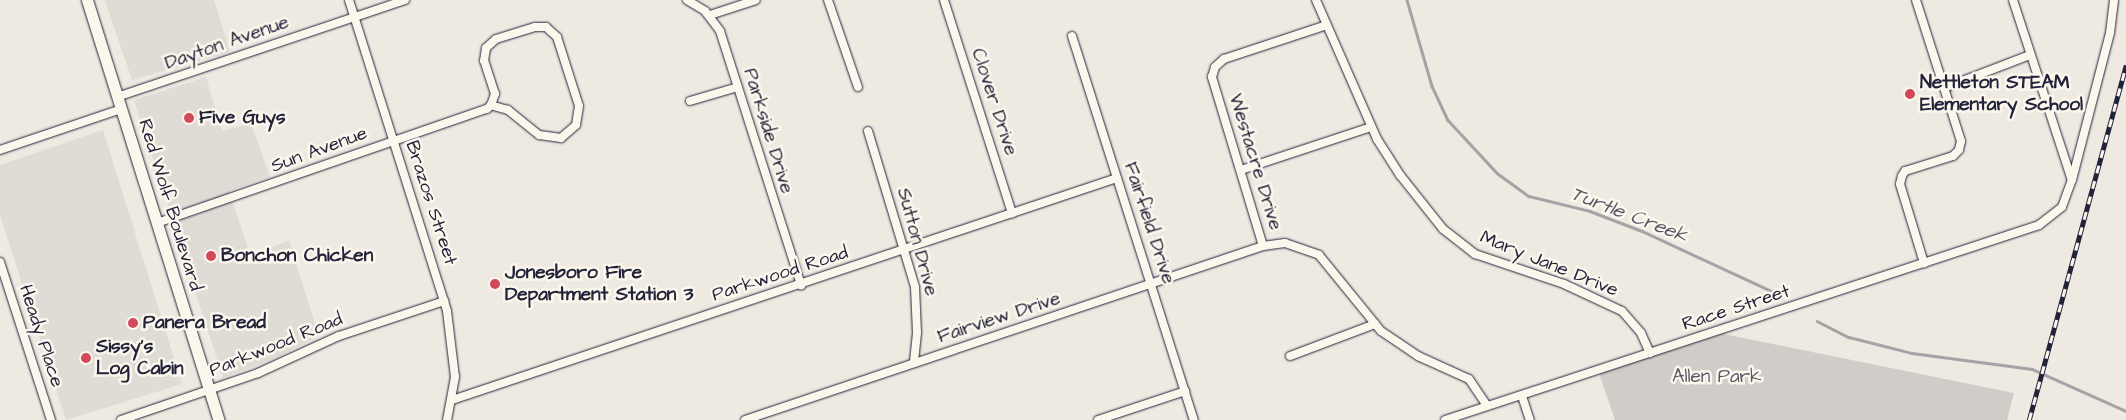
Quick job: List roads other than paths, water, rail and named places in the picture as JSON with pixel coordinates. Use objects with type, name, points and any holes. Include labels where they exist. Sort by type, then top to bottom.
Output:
[{"type":"highway","name":"Red Wolf Boulevard","points":[[87,0],[219,420]]},
{"type":"street","name":"Brazos Street","points":[[349,0],[395,140],[444,300],[454,366],[452,400],[447,420]]},
{"type":"street","name":"Dayton Avenue","points":[[117,97],[405,0]]},
{"type":"street","name":"Parkside Drive","points":[[687,0],[710,15],[720,31],[800,285]]},
{"type":"street","points":[[710,15],[756,0]]},
{"type":"street","points":[[828,0],[858,87]]},
{"type":"street","name":"Clover Drive","points":[[944,0],[1012,214]]},
{"type":"street","name":"Mary Jane Drive","points":[[1316,0],[1371,127],[1400,175],[1443,229],[1463,247],[1495,262],[1564,284],[1622,311],[1641,333],[1650,353]]},
{"type":"street","points":[[1916,0],[1961,141],[1959,150],[1953,156],[1905,172],[1902,176],[1900,184],[1924,263]]},
{"type":"street","points":[[2012,0],[2072,180]]},
{"type":"street","name":"Race Street","points":[[1445,420],[2036,226],[2062,207],[2072,180],[2110,33],[2114,0]]},
{"type":"street","name":"Westacre Drive","points":[[1326,25],[1224,59],[1215,67],[1212,77],[1263,246],[1297,245],[1319,255],[1375,324],[1391,340],[1469,379],[1487,406]]},
{"type":"street","points":[[535,27],[551,30],[557,36],[579,106],[574,128],[562,138],[542,136],[508,110],[491,105],[495,94],[484,61],[486,48],[496,39],[535,27]]},
{"type":"street","name":"Fairfield Drive","points":[[1072,36],[1194,420]]},
{"type":"street","points":[[1944,88],[2030,55]]},
{"type":"street","points":[[690,101],[738,87]]},
{"type":"street","name":"Sun Avenue","points":[[157,223],[487,109],[491,105]]},
{"type":"street","points":[[0,150],[121,108]]},
{"type":"street","points":[[1241,170],[1371,127]]},
{"type":"street","name":"Sutton Drive","points":[[868,131],[906,249],[917,310],[914,363]]},
{"type":"street","name":"Parkwood Road","points":[[452,400],[1117,178]]},
{"type":"street","name":"Fairview Drive","points":[[745,420],[1263,246]]},
{"type":"street","name":"Heady Place","points":[[0,262],[51,420]]},
{"type":"street","name":"Parkwood Road","points":[[120,420],[279,366],[339,336],[444,300]]},
{"type":"street","points":[[1290,356],[1375,324]]},
{"type":"street","points":[[1098,420],[1185,391]]},
{"type":"street","points":[[1522,396],[1530,420]]},
{"type":"waterway","name":"Turtle Creek","points":[[1407,0],[1432,86],[1448,120],[1497,173],[1529,196],[1590,211],[1642,231],[1771,291]]},
{"type":"waterway","name":"Turtle Creek","points":[[1817,321],[1849,337],[1912,353],[2032,369],[2126,411]]},
{"type":"railway","points":[[2029,420],[2126,65]]},
{"type":"place","name":"Nettleton STEAM Elementary School","points":[[1910,94]]},
{"type":"place","name":"Five Guys","points":[[189,118]]},
{"type":"place","name":"Bonchon Chicken","points":[[211,256]]},
{"type":"place","name":"Jonesboro Fire Department Station 3","points":[[495,284]]},
{"type":"place","name":"Panera Bread","points":[[133,323]]},
{"type":"place","name":"Sissy's Log Cabin","points":[[86,358]]},
{"type":"park label","name":"Allen Park","points":[[1717,377]]}]
